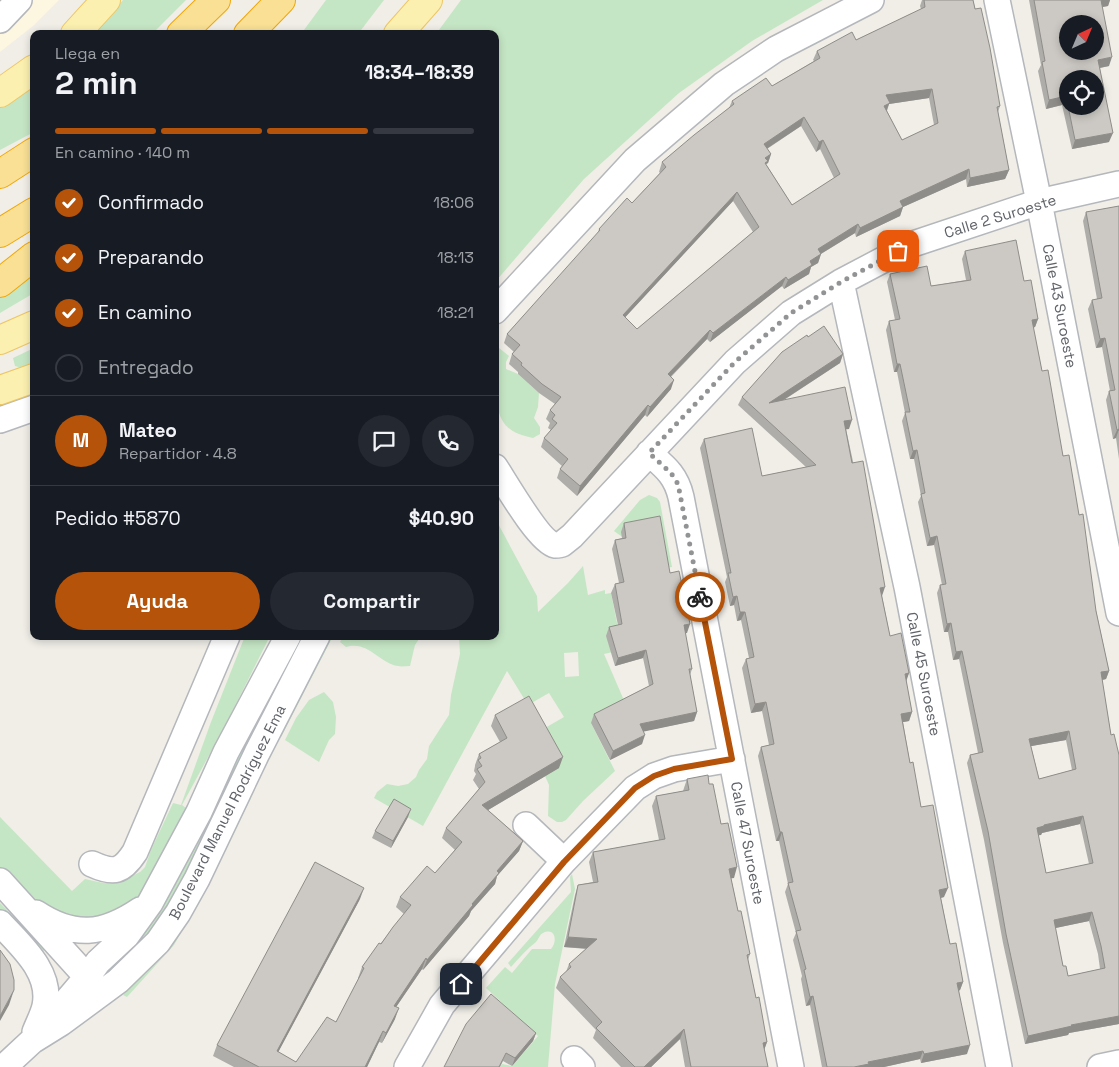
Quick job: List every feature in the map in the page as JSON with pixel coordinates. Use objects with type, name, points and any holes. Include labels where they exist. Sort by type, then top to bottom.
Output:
[{"type":"highway","points":[[185,30],[216,0]]},
{"type":"highway","points":[[252,30],[281,0]]},
{"type":"highway","points":[[267,30],[286,0]]},
{"type":"highway","points":[[3,172],[30,155]]},
{"type":"highway","points":[[0,233],[30,214]]},
{"type":"highway","points":[[0,282],[30,259]]},
{"type":"main road","points":[[79,30],[106,0]]},
{"type":"main road","points":[[402,30],[428,0]]},
{"type":"main road","points":[[0,93],[30,72]]},
{"type":"main road","points":[[0,340],[30,327]]},
{"type":"main road","points":[[0,390],[30,379]]},
{"type":"street","points":[[0,20],[19,0]]},
{"type":"street","points":[[499,307],[635,160],[724,84],[776,49],[870,0]]},
{"type":"street","name":"Calle 43 Suroeste","points":[[997,0],[1039,202],[1119,613]]},
{"type":"street","name":"Calle 2 Suroeste","points":[[499,473],[540,534],[554,545],[562,544],[572,536],[735,362],[791,313],[841,282],[913,244],[1039,202],[1119,184]]},
{"type":"street","name":"Calle 45 Suroeste","points":[[841,282],[907,587],[999,1067]]},
{"type":"street","points":[[0,420],[30,409]]},
{"type":"street","name":"Calle 47 Suroeste","points":[[649,453],[671,473],[678,484],[791,1067]]},
{"type":"street","points":[[92,864],[105,870],[116,871],[128,863],[135,852],[225,640]]},
{"type":"street","points":[[61,1023],[98,962],[127,935],[150,903],[199,812],[226,752],[286,640]]},
{"type":"street","name":"Boulevard Manuel Rodríguez Ema","points":[[4,1067],[32,1041],[61,1023],[118,981],[158,942],[178,913],[197,879],[257,753],[315,640]]},
{"type":"street","points":[[407,1067],[442,1005],[564,862],[635,788],[654,776],[674,769],[732,759]]},
{"type":"street","points":[[526,825],[564,862]]},
{"type":"street","points":[[2,883],[34,912],[51,923],[74,931],[92,931],[111,927],[124,921],[150,903]]},
{"type":"street","points":[[2,883],[83,986]]},
{"type":"street","points":[[0,923],[32,958],[54,976],[83,986],[118,981]]},
{"type":"street","points":[[32,958],[41,975],[45,992],[45,1006],[32,1041]]},
{"type":"street","points":[[32,1041],[83,986]]},
{"type":"street","points":[[1100,1067],[1119,1063]]},
{"type":"shaded area","points":[[0,0],[59,0],[33,26],[0,52]]},
{"type":"green space","points":[[123,0],[186,0],[156,30],[94,30]]},
{"type":"green space","points":[[326,0],[384,0],[361,30],[304,30]]},
{"type":"green space","points":[[461,0],[823,0],[752,41],[679,93],[584,179],[499,277],[499,30],[439,30]]},
{"type":"green space","points":[[30,83],[30,134],[0,150],[0,106]]},
{"type":"green space","points":[[30,273],[30,295],[0,313],[0,297]]},
{"type":"green space","points":[[499,348],[509,356],[506,362],[506,369],[518,374],[539,393],[538,407],[534,418],[540,427],[540,434],[533,438],[519,434],[508,428],[499,412]]},
{"type":"green space","points":[[30,350],[30,367],[25,369],[15,366],[13,358]]},
{"type":"green space","points":[[649,495],[657,498],[660,502],[672,567],[665,568],[614,531],[640,500]]},
{"type":"green space","points":[[499,525],[537,596],[538,612],[583,566],[588,595],[605,590],[605,594],[611,593],[620,638],[627,649],[604,654],[626,705],[591,723],[615,771],[566,820],[557,822],[548,816],[549,785],[545,776],[538,732],[564,717],[549,693],[528,705],[507,671],[423,826],[374,798],[377,792],[387,784],[398,786],[408,784],[416,777],[427,759],[429,746],[449,715],[451,695],[460,654],[459,640],[499,640]],"holes":[[[578,652],[579,676],[565,677],[564,653]]]},
{"type":"green space","points":[[243,640],[268,640],[224,728],[182,805],[186,808],[150,880],[139,897],[128,905],[88,922],[39,909],[0,867],[0,817],[72,891],[85,879],[113,883],[122,881],[140,872],[145,867],[173,803],[181,805]]},
{"type":"green space","points":[[296,640],[305,640],[170,906],[150,933],[102,979],[101,974]]},
{"type":"green space","points":[[324,640],[331,640],[281,737],[276,735]]},
{"type":"green space","points":[[341,640],[418,640],[415,645],[410,666],[391,664],[367,649],[354,646],[346,647],[340,642]]},
{"type":"green space","points":[[324,692],[333,702],[336,717],[335,734],[329,740],[319,762],[285,740],[296,718],[309,700]]},
{"type":"green space","points":[[247,795],[251,798],[210,881],[174,945],[127,997],[123,995],[154,962]]},
{"type":"green space","points":[[572,874],[575,889],[555,984],[548,1067],[500,1067],[502,1064],[512,1066],[538,1036],[486,988],[505,967],[512,973],[532,949],[551,949],[555,939],[553,933],[543,933],[511,967],[508,963],[571,892],[570,877]]},
{"type":"green space","points":[[0,903],[45,947],[44,951],[40,953],[0,911]]},
{"type":"building","points":[[924,0],[973,0],[975,9],[981,8],[990,48],[1000,106],[997,107],[1009,170],[970,178],[969,169],[900,201],[903,207],[860,228],[858,224],[818,249],[821,254],[810,261],[812,265],[788,280],[786,277],[713,333],[710,330],[668,374],[674,380],[650,407],[648,405],[580,486],[560,469],[568,459],[544,438],[557,423],[552,419],[555,415],[550,410],[561,397],[542,384],[521,365],[522,363],[512,354],[520,345],[507,334],[627,198],[632,203],[666,167],[662,162],[734,104],[732,101],[766,78],[772,86],[820,58],[817,51],[852,32],[856,40],[925,7]],"holes":[[[932,89],[938,123],[902,140],[884,106],[890,103],[886,95]],[[804,117],[819,142],[823,140],[840,174],[792,205],[765,163],[768,161],[765,158],[771,154],[764,144]],[[737,192],[759,227],[637,329],[623,315]]]},
{"type":"building","points":[[1034,0],[1101,0],[1104,15],[1059,15],[1059,60],[1098,60],[1100,70],[1059,70],[1059,98],[1049,100],[1042,62],[1045,61]]},
{"type":"building","points":[[1104,16],[1112,57],[1104,59]]},
{"type":"building","points":[[1104,89],[1113,133],[1075,140],[1070,115],[1104,115]]},
{"type":"building","points":[[1119,206],[1119,429],[1117,430],[1109,391],[1115,390],[1105,338],[1100,339],[1092,300],[1102,298],[1086,212]]},
{"type":"building","points":[[1016,240],[1024,281],[1031,280],[1038,319],[1032,320],[1042,371],[1048,370],[1063,456],[1069,455],[1079,515],[1083,514],[1096,611],[1109,671],[1101,672],[1111,735],[1114,734],[1119,755],[1119,1016],[1071,1025],[1028,1036],[1006,934],[988,831],[970,755],[983,752],[962,651],[956,652],[951,623],[947,624],[940,585],[946,584],[937,536],[930,538],[921,494],[925,493],[917,450],[913,451],[905,412],[910,412],[900,364],[897,364],[889,321],[900,319],[890,274],[927,266],[931,286],[971,280],[965,251]],"holes":[[[1069,731],[1076,769],[1039,779],[1029,739]],[[1083,816],[1093,863],[1046,873],[1037,828]],[[1092,912],[1105,968],[1068,976],[1066,966],[1063,966],[1054,920]]]},
{"type":"building","points":[[824,326],[843,354],[769,403],[845,387],[852,420],[844,421],[852,463],[863,461],[885,587],[880,588],[890,636],[901,633],[909,673],[905,674],[912,712],[901,714],[910,763],[913,762],[921,807],[933,805],[948,888],[939,890],[950,944],[956,943],[963,982],[957,983],[970,1045],[924,1054],[923,1051],[868,1062],[869,1064],[854,1067],[827,1067],[813,996],[810,997],[804,970],[806,969],[796,931],[801,930],[788,883],[793,882],[761,747],[774,744],[770,722],[766,702],[755,704],[746,659],[754,657],[745,612],[740,612],[737,596],[733,597],[728,573],[731,573],[704,439],[752,428],[762,476],[816,465],[742,397],[782,352]]},
{"type":"building","points":[[660,516],[670,573],[679,571],[690,624],[684,625],[692,669],[689,669],[697,712],[640,724],[645,735],[613,751],[594,714],[653,684],[646,650],[618,658],[609,627],[622,624],[615,584],[624,582],[615,540],[626,538],[624,523]]},
{"type":"building","points":[[529,696],[563,757],[482,805],[523,841],[497,871],[499,873],[473,905],[427,960],[426,958],[394,1006],[399,1008],[386,1033],[383,1031],[365,1067],[259,1067],[217,1045],[315,862],[364,888],[277,1051],[296,1062],[327,1017],[336,1022],[364,968],[362,967],[379,943],[381,944],[411,905],[400,897],[427,866],[435,873],[462,842],[446,828],[485,782],[477,769],[482,766],[478,760],[481,758],[479,754],[507,738],[495,715]]},
{"type":"building","points":[[708,775],[709,784],[713,784],[721,824],[728,823],[737,867],[729,869],[738,911],[741,911],[750,954],[747,955],[756,998],[759,997],[767,1042],[763,1043],[768,1067],[691,1067],[684,1029],[644,1067],[635,1067],[596,1028],[602,1022],[560,977],[571,967],[569,964],[597,939],[568,937],[578,885],[598,882],[593,852],[665,839],[656,796],[689,790],[687,779]]},
{"type":"building","points":[[394,799],[411,809],[393,841],[375,831]]},
{"type":"building","points":[[0,950],[10,964],[14,980],[14,990],[0,1016]]},
{"type":"building","points":[[491,994],[536,1033],[515,1058],[506,1053],[499,1067],[444,1067],[466,1024]]},
{"type":"way so far","points":[[700,597],[678,484],[671,473],[649,453],[735,362],[791,313],[841,282],[898,251]]},
{"type":"route","points":[[461,984],[564,862],[635,788],[654,776],[674,769],[732,759],[700,597]]}]
